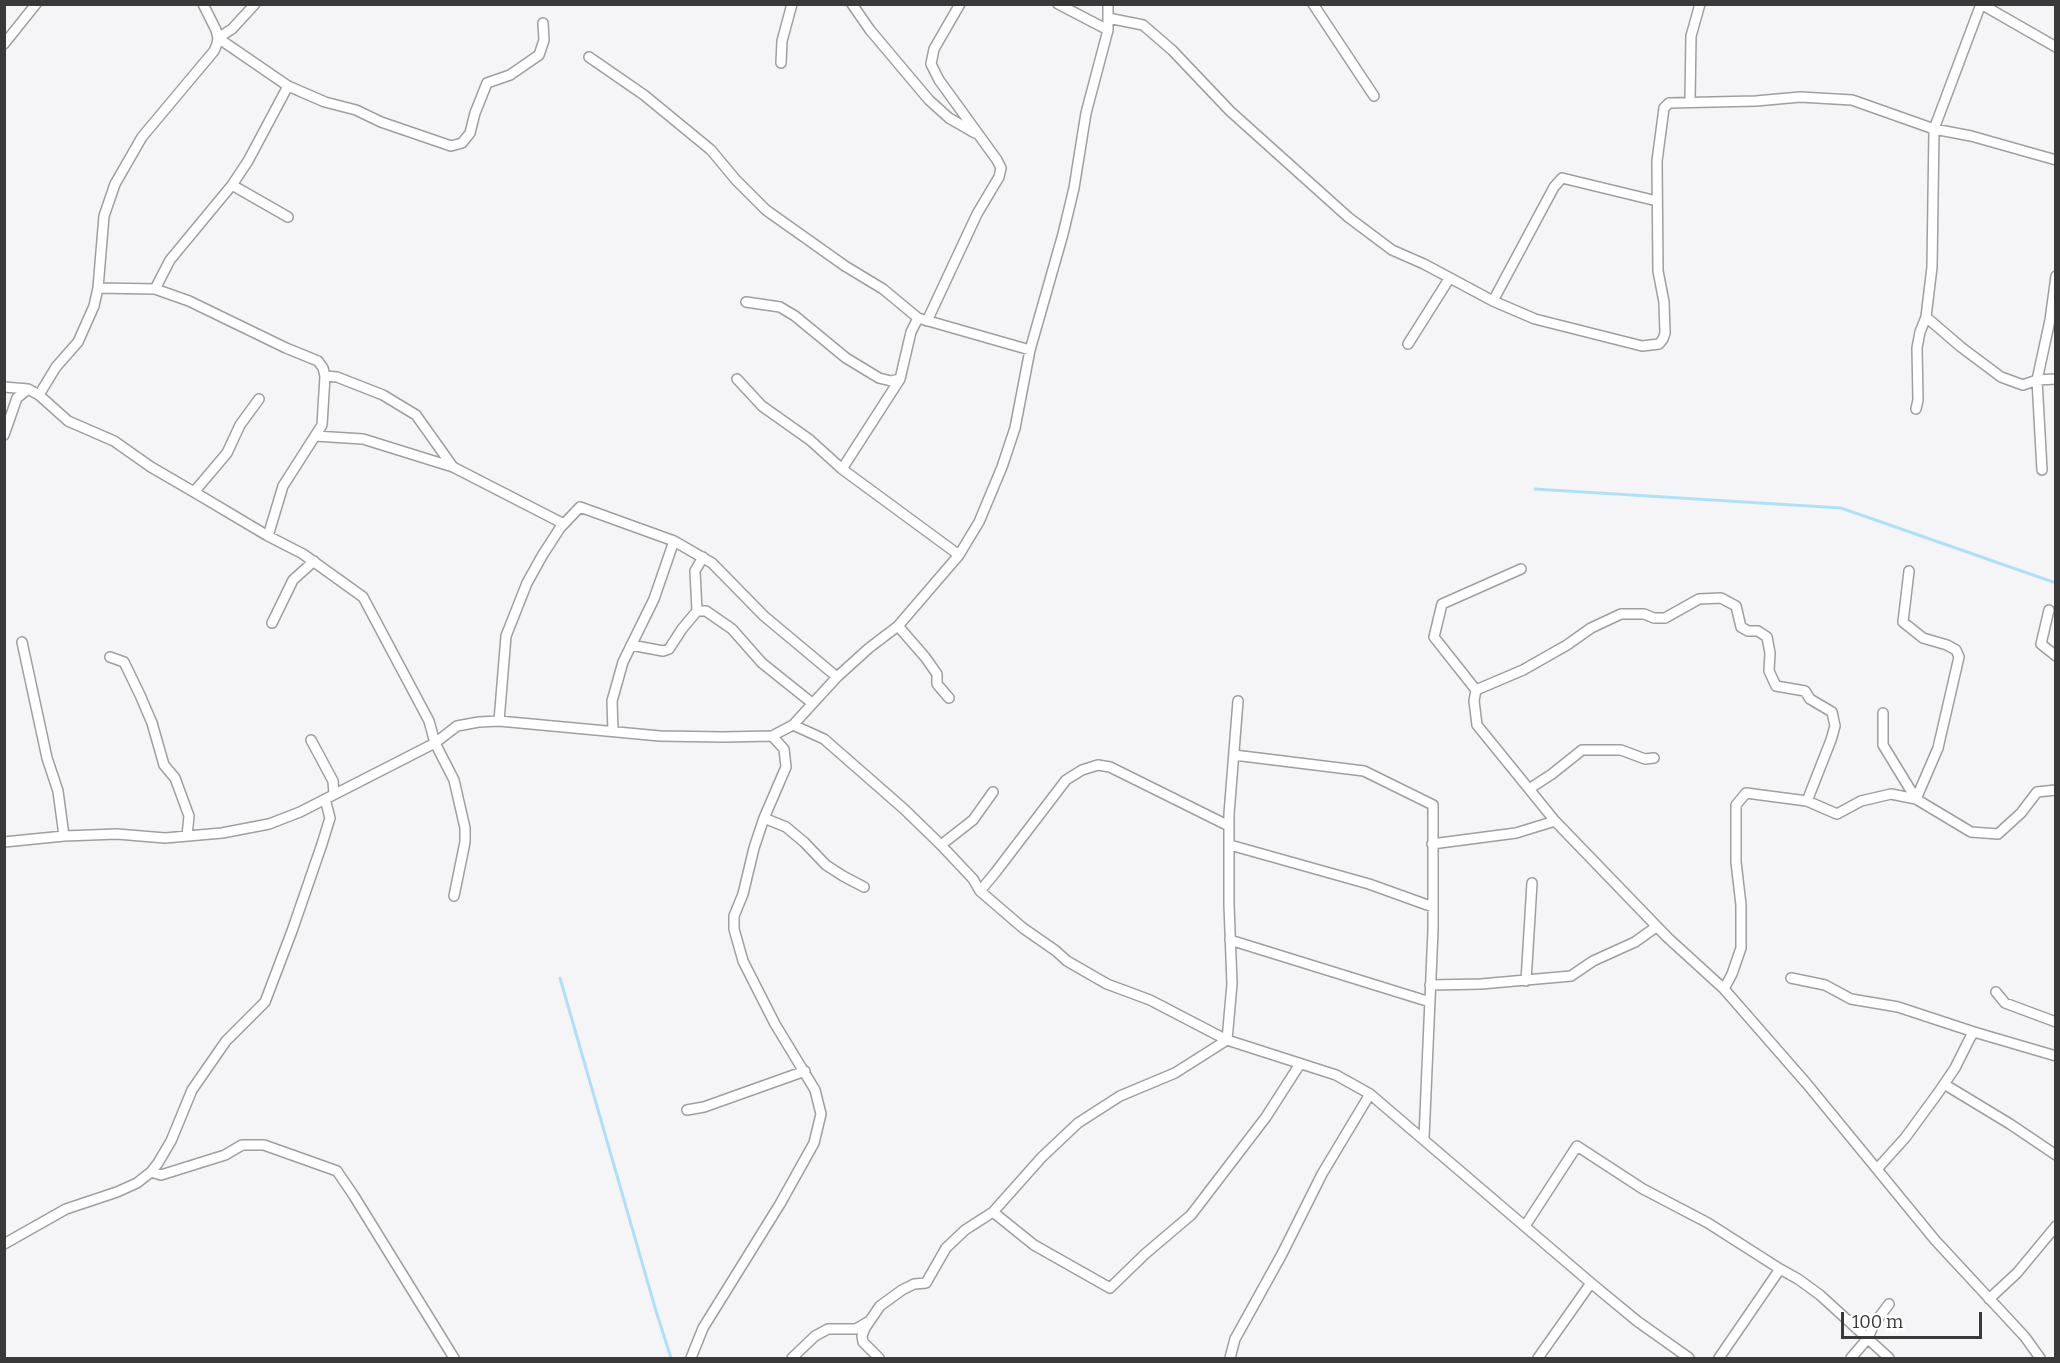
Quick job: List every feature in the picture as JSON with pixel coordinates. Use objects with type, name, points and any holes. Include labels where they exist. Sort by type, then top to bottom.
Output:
[{"type":"street","points":[[4,44],[36,4]]},
{"type":"street","points":[[203,4],[218,38],[288,86],[325,102],[356,110],[381,122],[451,146],[462,143],[470,133],[487,82],[510,75],[538,55],[544,40],[543,23]]},
{"type":"street","points":[[39,395],[56,367],[78,342],[94,306],[98,288],[104,216],[115,184],[142,137],[214,51],[218,38],[232,29],[255,4]]},
{"type":"street","points":[[781,63],[782,41],[792,4]]},
{"type":"street","points":[[852,4],[870,30],[929,100],[949,118],[980,136]]},
{"type":"street","points":[[842,469],[900,379],[911,332],[923,319],[976,214],[999,177],[1000,168],[997,160],[939,80],[931,64],[934,49],[960,4]]},
{"type":"street","points":[[1058,4],[1108,30]]},
{"type":"street","points":[[4,842],[117,834],[165,838],[222,833],[269,824],[300,812],[435,743],[457,726],[499,721],[660,735],[772,736],[793,725],[837,677],[898,626],[959,555],[979,522],[1002,467],[1015,428],[1030,350],[1068,216],[1086,113],[1108,30],[1108,4]]},
{"type":"street","points":[[1313,4],[1374,96]]},
{"type":"street","points":[[1690,101],[1691,36],[1700,4]]},
{"type":"street","points":[[1916,409],[1918,400],[1917,348],[1926,316],[1932,267],[1934,129],[1981,4],[2055,47]]},
{"type":"street","points":[[1108,18],[1143,25],[1172,50],[1230,111],[1348,217],[1392,250],[1535,320],[1642,346],[1659,344],[1664,339],[1665,333],[1664,302],[1658,272],[1657,161],[1664,108],[1669,103],[1756,101],[1800,97],[1852,100],[1934,129],[1971,136],[2055,160]]},
{"type":"street","points":[[589,57],[644,95],[711,150],[736,180],[766,210],[845,266],[883,289],[923,319],[1030,350]]},
{"type":"street","points":[[154,289],[170,260],[232,185],[248,162],[288,86]]},
{"type":"street","points":[[1493,301],[1554,187],[1562,178],[1657,201]]},
{"type":"street","points":[[232,185],[288,217]]},
{"type":"street","points":[[2042,470],[2037,380],[2050,320],[2055,276]]},
{"type":"street","points":[[1408,344],[1449,279]]},
{"type":"street","points":[[98,288],[154,289],[189,301],[318,361],[323,368],[325,376],[322,425],[283,486],[268,536]]},
{"type":"street","points":[[746,302],[780,307],[795,316],[846,358],[879,378],[891,381],[900,379]]},
{"type":"street","points":[[1926,316],[1961,347],[2001,376],[2023,385],[2037,380],[2055,379]]},
{"type":"street","points":[[325,376],[337,377],[383,395],[416,415],[453,467]]},
{"type":"street","points":[[737,379],[762,406],[810,440],[842,469],[959,555]]},
{"type":"street","points":[[4,387],[28,389],[39,395],[68,420],[114,441],[151,467],[303,554],[363,597],[429,721],[435,743],[454,780],[465,828],[465,842],[454,896]]},
{"type":"street","points":[[4,435],[17,398],[28,389]]},
{"type":"street","points":[[194,492],[227,453],[240,424],[260,399]]},
{"type":"street","points":[[315,435],[363,439],[453,467],[564,524]]},
{"type":"street","points":[[499,721],[506,636],[527,583],[542,556],[564,524],[580,507],[674,541],[703,557],[712,563],[764,616],[837,677]]},
{"type":"street","points":[[613,731],[612,701],[623,662],[654,599],[674,541]]},
{"type":"street","points":[[632,645],[669,650],[697,611],[695,571],[703,557]]},
{"type":"street","points":[[272,623],[293,580],[314,561]]},
{"type":"street","points":[[1521,569],[1442,604],[1434,637],[1476,690],[1474,701],[1476,725],[1555,821],[1656,927],[1724,989],[1935,1240],[2025,1337],[2040,1359]]},
{"type":"street","points":[[1909,571],[1903,622],[1923,638],[1956,650],[1959,657],[1938,748],[1917,799]]},
{"type":"street","points":[[1476,690],[1523,670],[1567,645],[1591,628],[1621,614],[1644,614],[1654,618],[1665,618],[1699,599],[1721,598],[1736,606],[1742,627],[1767,637],[1770,653],[1769,671],[1776,686],[1805,691],[1810,699],[1832,712],[1835,726],[1807,801]]},
{"type":"street","points":[[2049,610],[2042,644],[2055,656]]},
{"type":"street","points":[[697,611],[706,611],[732,629],[762,663],[812,704]]},
{"type":"street","points":[[898,626],[926,657],[937,674],[937,684],[949,698]]},
{"type":"street","points":[[22,642],[47,758],[58,790],[64,836]]},
{"type":"street","points":[[110,657],[124,662],[140,695],[154,729],[164,765],[175,778],[189,816],[187,836]]},
{"type":"street","points":[[1227,1040],[1232,984],[1229,826],[1238,701]]},
{"type":"street","points":[[1883,713],[1884,745],[1917,799]]},
{"type":"street","points":[[793,725],[824,739],[904,809],[941,845],[973,879],[980,891],[1067,962],[1107,984],[1150,1000],[1227,1040],[1344,1079],[1370,1094],[1591,1283],[1637,1321],[1689,1359]]},
{"type":"street","points":[[692,1359],[704,1328],[780,1204],[814,1143],[821,1114],[815,1090],[775,1024],[743,961],[734,929],[734,916],[743,894],[764,818],[786,767],[784,749],[772,736]]},
{"type":"street","points":[[4,1244],[66,1209],[117,1192],[137,1183],[151,1172],[171,1141],[192,1090],[225,1041],[265,1002],[330,818],[333,781],[311,740]]},
{"type":"street","points":[[1529,789],[1582,750],[1621,750],[1645,759],[1654,758]]},
{"type":"street","points":[[1234,755],[1364,771],[1433,805],[1430,1002],[1424,1138]]},
{"type":"street","points":[[980,891],[1066,780],[1082,770],[1098,765],[1110,766],[1229,826]]},
{"type":"street","points":[[1724,989],[1741,948],[1741,905],[1736,862],[1736,805],[1746,793],[1807,801],[1837,814],[1861,801],[1891,794],[1917,799],[1971,832],[1998,834],[2021,813],[2037,792],[2055,790]]},
{"type":"street","points":[[941,845],[973,820],[993,792]]},
{"type":"street","points":[[764,818],[786,826],[826,865],[864,887]]},
{"type":"street","points":[[1432,844],[1516,833],[1555,821]]},
{"type":"street","points":[[1230,845],[1369,884],[1432,907]]},
{"type":"street","points":[[1526,981],[1532,883]]},
{"type":"street","points":[[1430,985],[1526,981],[1571,976],[1593,962],[1635,942],[1656,927]]},
{"type":"street","points":[[1230,940],[1430,1002]]},
{"type":"street","points":[[1791,978],[1825,985],[1851,999],[1898,1007],[2055,1056]]},
{"type":"street","points":[[1996,992],[2005,1004],[2055,1022]]},
{"type":"street","points":[[1877,1169],[1905,1138],[1944,1084],[1974,1032]]},
{"type":"street","points":[[879,1359],[863,1342],[865,1328],[880,1306],[914,1284],[926,1282],[946,1248],[965,1230],[993,1212],[1042,1157],[1078,1123],[1120,1096],[1175,1072],[1227,1040]]},
{"type":"street","points":[[993,1212],[1034,1245],[1110,1288],[1145,1254],[1191,1215],[1266,1117],[1300,1064]]},
{"type":"street","points":[[687,1110],[704,1107],[805,1071]]},
{"type":"street","points":[[1944,1084],[1993,1113],[2055,1155]]},
{"type":"street","points":[[1230,1359],[1235,1339],[1282,1254],[1322,1174],[1370,1094]]},
{"type":"street","points":[[151,1172],[161,1175],[225,1155],[242,1145],[264,1145],[337,1171],[454,1359]]},
{"type":"street","points":[[1526,1226],[1577,1146],[1643,1189],[1707,1223],[1798,1279],[1820,1295],[1889,1359]]},
{"type":"street","points":[[1989,1299],[2017,1273],[2055,1226]]},
{"type":"street","points":[[1719,1359],[1780,1269]]},
{"type":"street","points":[[1538,1359],[1591,1283]]},
{"type":"street","points":[[1851,1359],[1868,1338],[1874,1324],[1889,1304]]},
{"type":"street","points":[[792,1359],[815,1336],[828,1329],[856,1329],[870,1321]]},
{"type":"waterway","points":[[1535,489],[1841,508],[2056,583]]},
{"type":"waterway","points":[[560,978],[671,1358]]}]
